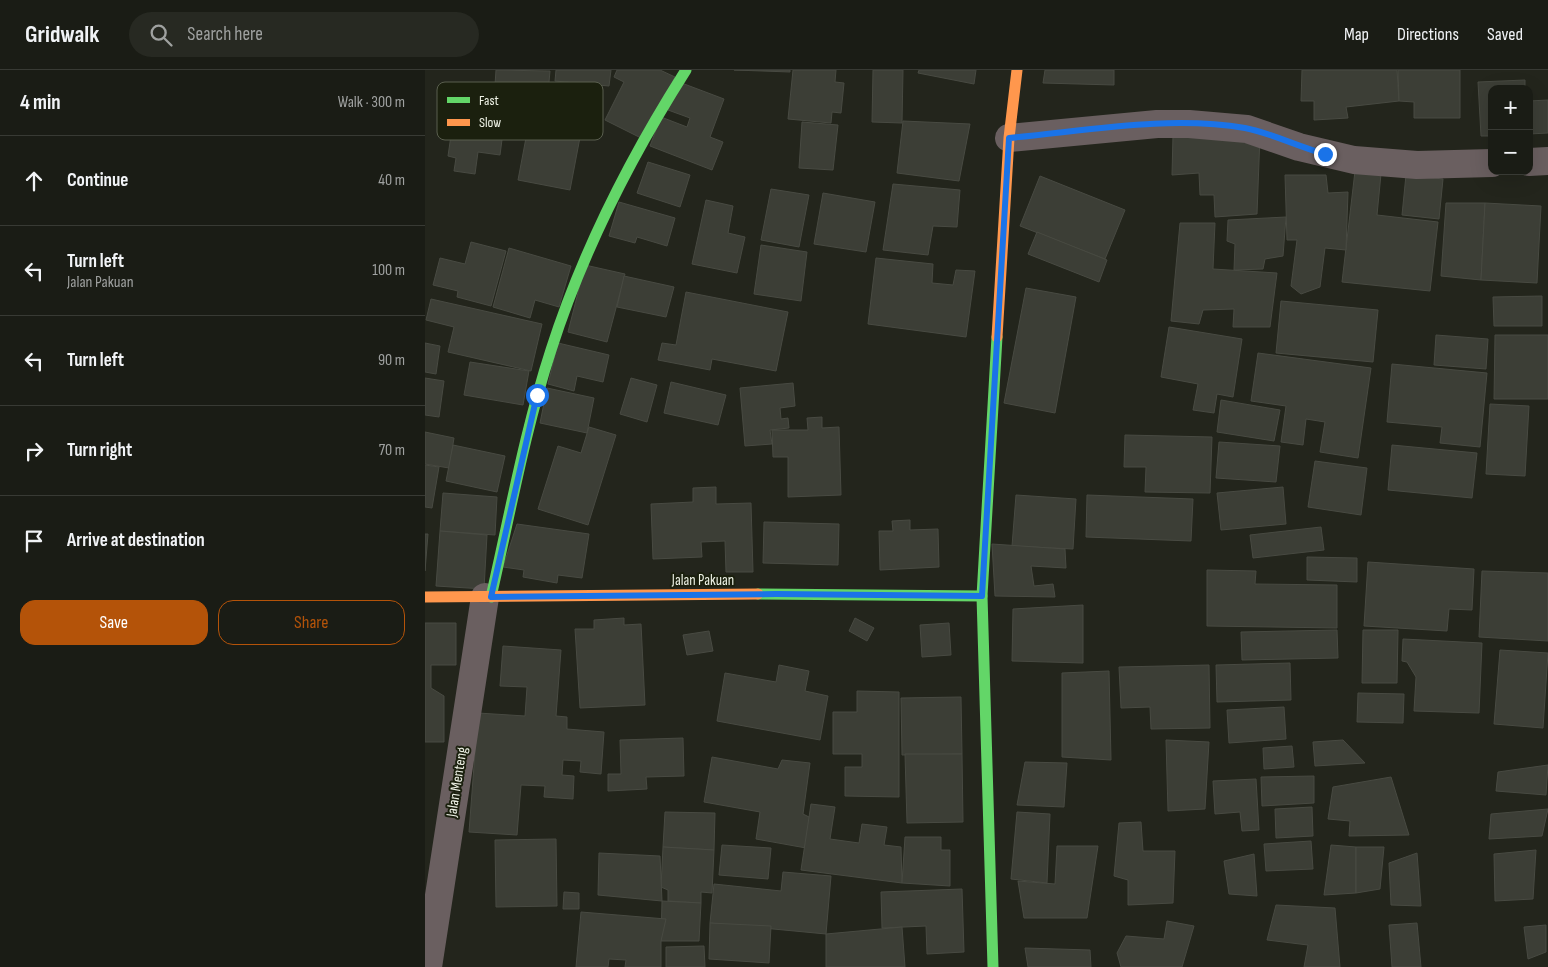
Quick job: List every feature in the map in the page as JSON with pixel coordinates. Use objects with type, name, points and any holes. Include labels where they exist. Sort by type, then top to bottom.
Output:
[{"type":"street","points":[[489,597],[537,395],[561,321],[614,197],[686,70]]},
{"type":"street","points":[[993,967],[982,596],[1009,138],[1017,70]]},
{"type":"street","points":[[1009,138],[1157,124],[1205,125],[1247,129],[1299,147],[1354,160],[1417,165],[1488,163]]},
{"type":"street","points":[[1533,162],[1548,161]]},
{"type":"street","name":"Jalan Pakuan","points":[[425,596],[776,594],[982,596]]},
{"type":"street","name":"Jalan Menteng","points":[[428,967],[489,597]]},
{"type":"building","points":[[496,70],[550,71],[549,82],[495,82]]},
{"type":"building","points":[[556,70],[611,70],[609,86],[603,85],[603,82],[555,81]]},
{"type":"building","points":[[617,70],[660,70],[675,77],[641,138],[605,120],[624,82],[614,77]]},
{"type":"building","points":[[734,70],[790,70],[790,72]]},
{"type":"building","points":[[793,70],[836,70],[835,82],[844,83],[841,113],[832,112],[831,123],[788,119]]},
{"type":"building","points":[[873,70],[903,70],[902,123],[872,122]]},
{"type":"building","points":[[919,70],[976,70],[974,84],[918,73]]},
{"type":"building","points":[[1045,70],[1114,70],[1114,85],[1043,83]]},
{"type":"building","points":[[1302,70],[1397,70],[1399,101],[1346,107],[1348,118],[1314,120],[1314,101],[1301,101]]},
{"type":"building","points":[[1398,70],[1460,70],[1460,118],[1414,118],[1414,102],[1399,101]]},
{"type":"building","points":[[1525,80],[1525,85],[1488,85],[1488,136],[1481,136],[1478,82]]},
{"type":"building","points":[[679,82],[724,99],[710,137],[723,142],[712,170],[650,146],[661,117],[687,127],[690,118],[668,110]]},
{"type":"building","points":[[1548,100],[1548,133],[1533,134],[1533,101]]},
{"type":"building","points":[[903,121],[970,124],[959,181],[897,173]]},
{"type":"building","points":[[802,122],[838,125],[833,170],[799,168]]},
{"type":"building","points":[[1173,135],[1260,135],[1257,214],[1215,217],[1214,195],[1200,195],[1199,173],[1172,175]]},
{"type":"building","points":[[450,140],[502,140],[500,155],[478,152],[475,174],[454,171],[456,158],[448,156]]},
{"type":"building","points":[[526,140],[579,140],[570,190],[518,180]]},
{"type":"building","points":[[648,162],[690,175],[680,207],[637,193]]},
{"type":"building","points":[[1355,171],[1381,174],[1377,215],[1438,222],[1430,291],[1342,282]]},
{"type":"building","points":[[1285,175],[1326,175],[1328,193],[1348,192],[1346,250],[1325,248],[1320,287],[1301,294],[1291,286],[1297,240],[1287,240]]},
{"type":"building","points":[[1406,175],[1443,179],[1439,219],[1402,215]]},
{"type":"building","points":[[1040,176],[1125,210],[1105,259],[1020,226]]},
{"type":"building","points":[[893,184],[960,190],[957,227],[933,226],[928,255],[883,250]]},
{"type":"building","points":[[771,189],[809,195],[799,247],[761,240]]},
{"type":"building","points":[[823,193],[875,202],[866,252],[814,244]]},
{"type":"building","points":[[706,200],[733,206],[728,233],[745,237],[737,273],[692,264]]},
{"type":"building","points":[[619,202],[675,218],[667,246],[637,237],[635,243],[609,236]]},
{"type":"building","points":[[1446,203],[1485,203],[1481,280],[1441,276]]},
{"type":"building","points":[[1485,203],[1541,206],[1537,283],[1481,280]]},
{"type":"building","points":[[1286,217],[1283,256],[1265,259],[1263,269],[1234,270],[1235,244],[1227,241],[1228,220]]},
{"type":"building","points":[[1180,223],[1215,223],[1213,269],[1277,273],[1270,327],[1233,327],[1234,309],[1203,310],[1199,324],[1171,321]]},
{"type":"building","points":[[1037,232],[1107,260],[1099,282],[1028,254]]},
{"type":"building","points":[[471,242],[506,251],[491,306],[457,297],[458,291],[433,285],[440,258],[465,264]]},
{"type":"building","points":[[761,245],[807,252],[801,301],[754,294]]},
{"type":"building","points":[[509,248],[571,266],[559,307],[535,300],[530,318],[493,307]]},
{"type":"building","points":[[876,258],[933,264],[932,283],[953,285],[956,270],[975,271],[966,337],[868,324]]},
{"type":"building","points":[[585,265],[625,274],[607,342],[568,332]]},
{"type":"building","points":[[624,276],[674,287],[666,317],[617,307]]},
{"type":"building","points":[[1026,288],[1076,297],[1055,413],[1004,403]]},
{"type":"building","points":[[686,292],[788,312],[776,371],[712,359],[710,370],[658,360],[662,343],[676,345]]},
{"type":"building","points":[[1542,296],[1542,326],[1494,326],[1493,297]]},
{"type":"building","points":[[431,299],[542,324],[531,371],[448,352],[454,327],[426,320]]},
{"type":"building","points":[[1281,301],[1378,310],[1373,362],[1276,353]]},
{"type":"building","points":[[1169,327],[1242,339],[1233,397],[1217,394],[1214,413],[1193,410],[1198,384],[1161,377]]},
{"type":"building","points":[[1436,335],[1488,339],[1486,369],[1434,365]]},
{"type":"building","points":[[1495,335],[1548,335],[1548,399],[1494,399]]},
{"type":"building","points":[[425,343],[440,346],[436,374],[425,372]]},
{"type":"building","points":[[558,343],[609,355],[603,382],[577,376],[574,391],[548,384]]},
{"type":"building","points":[[1258,353],[1371,368],[1358,458],[1320,452],[1325,422],[1306,419],[1303,445],[1281,442],[1286,406],[1251,401]]},
{"type":"building","points":[[470,362],[529,371],[523,405],[464,395]]},
{"type":"building","points":[[1392,364],[1487,373],[1480,447],[1440,443],[1442,427],[1387,422]]},
{"type":"building","points":[[425,378],[444,381],[439,417],[425,415]]},
{"type":"building","points":[[631,378],[657,385],[647,422],[620,414]]},
{"type":"building","points":[[671,382],[726,395],[718,425],[664,413]]},
{"type":"building","points":[[793,383],[795,406],[780,408],[781,419],[788,418],[789,428],[770,430],[772,444],[745,446],[740,388]]},
{"type":"building","points":[[547,388],[594,398],[587,433],[540,423]]},
{"type":"building","points":[[1221,400],[1280,410],[1274,441],[1217,432]]},
{"type":"building","points":[[1490,404],[1529,406],[1525,476],[1486,474]]},
{"type":"building","points":[[822,417],[822,428],[839,427],[841,495],[788,497],[788,457],[773,457],[772,430],[808,430],[807,418]]},
{"type":"building","points":[[589,427],[616,435],[588,525],[538,509],[558,446],[581,453]]},
{"type":"building","points":[[425,432],[454,438],[449,468],[425,464]]},
{"type":"building","points":[[1125,435],[1212,437],[1210,493],[1145,492],[1146,467],[1124,467]]},
{"type":"building","points":[[1219,442],[1280,446],[1276,482],[1216,478]]},
{"type":"building","points":[[453,445],[505,456],[497,492],[446,481]]},
{"type":"building","points":[[1392,445],[1477,453],[1472,498],[1388,490]]},
{"type":"building","points":[[1315,461],[1367,468],[1361,515],[1308,507]]},
{"type":"building","points":[[425,465],[439,467],[432,508],[425,507]]},
{"type":"building","points":[[716,487],[716,504],[751,503],[753,572],[726,572],[725,541],[701,542],[702,557],[653,559],[651,504],[693,502],[693,488]]},
{"type":"building","points":[[1283,487],[1286,524],[1221,530],[1217,493]]},
{"type":"building","points":[[443,493],[497,497],[495,535],[440,531]]},
{"type":"building","points":[[1016,495],[1076,499],[1073,549],[1012,546]]},
{"type":"building","points":[[1087,495],[1193,499],[1191,541],[1086,537]]},
{"type":"building","points":[[910,520],[910,530],[938,529],[939,567],[880,570],[879,531],[893,531],[892,521]]},
{"type":"building","points":[[764,522],[839,524],[838,565],[763,563]]},
{"type":"building","points":[[517,524],[589,534],[582,578],[558,575],[557,583],[523,577],[524,570],[503,567]]},
{"type":"building","points":[[1321,527],[1324,550],[1253,558],[1250,535]]},
{"type":"building","points":[[440,531],[487,535],[484,589],[436,586]]},
{"type":"building","points":[[425,534],[428,534],[425,571]]},
{"type":"building","points":[[992,544],[1065,549],[1066,568],[1031,566],[1034,586],[1053,584],[1055,597],[995,596]]},
{"type":"building","points":[[1307,557],[1357,558],[1357,582],[1307,580]]},
{"type":"building","points":[[1368,562],[1474,569],[1472,610],[1449,609],[1447,631],[1364,626]]},
{"type":"building","points":[[1207,570],[1256,571],[1255,584],[1337,585],[1337,628],[1207,626]]},
{"type":"building","points":[[1482,571],[1548,573],[1548,641],[1479,637]]},
{"type":"building","points":[[1083,605],[1083,663],[1012,661],[1013,609]]},
{"type":"building","points":[[624,618],[624,625],[641,624],[645,705],[580,708],[575,629],[594,629],[594,620]]},
{"type":"building","points":[[855,618],[874,628],[867,641],[849,631]]},
{"type":"building","points":[[425,623],[456,623],[456,665],[431,665],[431,688],[444,696],[444,742],[425,742]]},
{"type":"building","points":[[949,623],[951,655],[922,657],[920,625]]},
{"type":"building","points":[[1337,630],[1338,658],[1242,660],[1241,632]]},
{"type":"building","points":[[1363,630],[1398,630],[1397,683],[1362,683]]},
{"type":"building","points":[[709,631],[713,651],[687,655],[683,635]]},
{"type":"building","points":[[1403,639],[1482,643],[1479,713],[1414,711],[1416,677],[1407,662],[1402,661]]},
{"type":"building","points":[[503,646],[561,650],[556,716],[567,717],[567,729],[604,732],[601,774],[580,772],[581,761],[563,760],[562,775],[574,776],[573,799],[544,797],[545,786],[521,785],[517,835],[469,832],[478,713],[525,716],[527,687],[500,686]]},
{"type":"building","points":[[1500,650],[1548,653],[1543,728],[1494,724]]},
{"type":"building","points":[[1290,663],[1291,700],[1217,702],[1216,665]]},
{"type":"building","points":[[779,665],[809,671],[805,691],[828,696],[820,740],[717,721],[725,673],[776,682]]},
{"type":"building","points":[[1209,665],[1210,728],[1151,729],[1150,707],[1121,708],[1119,667]]},
{"type":"building","points":[[1109,671],[1111,760],[1062,757],[1062,673]]},
{"type":"building","points":[[857,691],[899,692],[899,797],[845,796],[845,767],[862,767],[862,754],[833,754],[833,712],[857,712]]},
{"type":"building","points":[[1358,693],[1404,694],[1403,723],[1357,722]]},
{"type":"building","points":[[961,697],[962,754],[902,755],[901,698]]},
{"type":"building","points":[[1284,707],[1286,739],[1229,743],[1227,710]]},
{"type":"building","points":[[683,738],[684,776],[646,777],[647,789],[608,791],[608,774],[621,774],[620,740]]},
{"type":"building","points":[[1166,740],[1209,742],[1205,809],[1168,811]]},
{"type":"building","points":[[1343,740],[1365,763],[1315,766],[1313,742]]},
{"type":"building","points":[[1292,746],[1294,767],[1264,769],[1263,748]]},
{"type":"building","points":[[905,754],[962,754],[963,822],[907,823]]},
{"type":"building","points":[[712,757],[778,769],[782,760],[810,763],[803,814],[811,818],[806,848],[756,839],[760,812],[704,802]]},
{"type":"building","points":[[1025,762],[1067,763],[1064,807],[1017,805]]},
{"type":"building","points":[[1548,765],[1546,795],[1496,791],[1498,772]]},
{"type":"building","points":[[1314,776],[1314,803],[1262,806],[1261,777]]},
{"type":"building","points":[[1391,777],[1409,835],[1349,836],[1350,821],[1328,819],[1333,787]]},
{"type":"building","points":[[1256,779],[1259,830],[1242,831],[1240,812],[1215,814],[1213,781]]},
{"type":"building","points":[[811,804],[835,807],[830,839],[859,843],[862,824],[887,827],[884,845],[901,847],[902,883],[801,870]]},
{"type":"building","points":[[1312,807],[1313,836],[1276,838],[1275,809]]},
{"type":"building","points":[[1548,809],[1542,836],[1489,839],[1491,814]]},
{"type":"building","points":[[665,812],[715,813],[714,850],[663,847]]},
{"type":"building","points":[[1017,812],[1050,814],[1047,883],[1011,879]]},
{"type":"building","points":[[1141,822],[1143,851],[1175,851],[1173,903],[1128,905],[1128,880],[1114,876],[1119,823]]},
{"type":"building","points":[[905,837],[941,837],[941,850],[950,850],[950,886],[902,883]]},
{"type":"building","points":[[556,839],[557,906],[496,907],[495,840]]},
{"type":"building","points":[[1311,841],[1313,869],[1266,871],[1264,844]]},
{"type":"building","points":[[722,845],[771,848],[768,879],[719,875]]},
{"type":"building","points":[[1331,845],[1356,847],[1356,893],[1324,895]]},
{"type":"building","points":[[1057,846],[1098,846],[1087,918],[1024,918],[1018,881],[1055,884]]},
{"type":"building","points":[[663,847],[714,850],[712,893],[701,892],[701,903],[668,901],[668,890],[661,887]]},
{"type":"building","points":[[1356,847],[1384,847],[1380,889],[1356,893]]},
{"type":"building","points":[[1536,850],[1533,899],[1495,901],[1494,854]]},
{"type":"building","points":[[599,853],[660,856],[662,901],[598,895]]},
{"type":"building","points":[[1417,853],[1421,906],[1391,905],[1389,863]]},
{"type":"building","points":[[1254,854],[1257,896],[1229,894],[1224,861]]},
{"type":"building","points":[[783,872],[831,876],[826,934],[710,923],[714,884],[781,891]]},
{"type":"building","points":[[962,889],[964,952],[927,954],[926,926],[882,928],[881,892]]},
{"type":"building","points":[[564,892],[579,893],[579,909],[563,909]]},
{"type":"building","points":[[662,901],[701,903],[699,941],[661,941]]},
{"type":"building","points":[[1276,905],[1335,908],[1340,967],[1304,967],[1308,945],[1267,940]]},
{"type":"building","points":[[581,912],[666,919],[661,941],[661,967],[625,967],[626,960],[609,959],[608,967],[576,967]]},
{"type":"building","points":[[1167,921],[1194,926],[1182,967],[1121,967],[1117,953],[1126,936],[1164,939]]},
{"type":"building","points":[[710,923],[771,926],[769,963],[709,959]]},
{"type":"building","points":[[1417,923],[1421,967],[1392,967],[1389,925]]},
{"type":"building","points":[[1546,925],[1546,952],[1528,959],[1524,927]]},
{"type":"building","points":[[902,927],[905,967],[826,967],[826,934]]},
{"type":"building","points":[[704,946],[705,967],[666,967],[666,947]]},
{"type":"building","points":[[1025,948],[1090,950],[1091,967],[1028,967]]},
{"type":"traffic: fast","points":[[491,597],[533,411],[564,313],[609,206],[665,103],[686,70]]},
{"type":"traffic: fast","points":[[993,967],[982,596],[997,337]]},
{"type":"traffic: fast","points":[[758,594],[982,596]]},
{"type":"traffic: slow","points":[[997,337],[1009,138],[1017,70]]},
{"type":"traffic: slow","points":[[425,597],[758,594]]},
{"type":"route","points":[[537,395],[491,597],[776,594],[982,596],[1009,138],[1157,124],[1189,124],[1247,129],[1325,154]]}]
